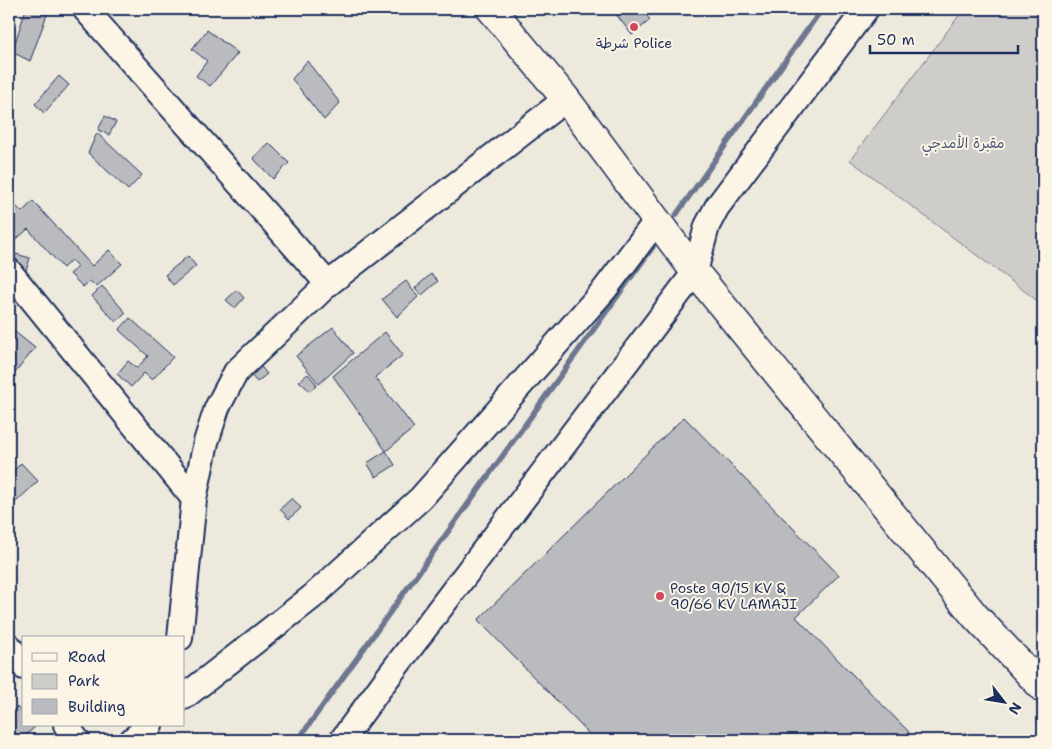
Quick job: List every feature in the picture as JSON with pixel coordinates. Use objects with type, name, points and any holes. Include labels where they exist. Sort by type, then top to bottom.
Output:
[{"type":"highway","points":[[492,9],[566,99],[695,272],[975,616],[1043,688]]},
{"type":"street","points":[[85,9],[328,284]]},
{"type":"street","points":[[342,740],[390,673],[695,272],[707,226],[717,207],[866,9]]},
{"type":"street","points":[[180,636],[194,499],[206,442],[216,408],[236,372],[328,284],[566,99]]},
{"type":"street","points":[[185,696],[312,597],[421,498],[605,289],[657,220]]},
{"type":"street","points":[[9,271],[194,499]]},
{"type":"street","points":[[9,646],[22,664]]},
{"type":"street","points":[[67,726],[77,740]]},
{"type":"street","points":[[132,740],[149,726]]},
{"type":"green space","name":"مقبرة الأمدجي","points":[[964,9],[1043,9],[1043,305],[850,160]]},
{"type":"building","points":[[26,9],[49,9],[30,61],[12,52]]},
{"type":"building","name":"شرطة Police","points":[[612,9],[642,9],[650,20],[632,35]]},
{"type":"building","points":[[207,30],[238,53],[210,86],[196,76],[207,61],[192,49]]},
{"type":"building","points":[[307,61],[340,103],[324,120],[292,79]]},
{"type":"building","points":[[59,76],[69,85],[44,113],[35,104]]},
{"type":"building","points":[[105,116],[116,122],[109,135],[98,130]]},
{"type":"building","points":[[97,133],[142,175],[128,190],[88,153]]},
{"type":"building","points":[[269,143],[289,163],[273,179],[253,158]]},
{"type":"building","points":[[33,201],[92,266],[109,250],[122,264],[96,287],[90,281],[83,287],[70,274],[78,267],[71,260],[63,268],[28,229],[12,243],[9,239],[9,209],[14,204],[22,212]]},
{"type":"building","points":[[16,254],[30,258],[24,277],[12,266]]},
{"type":"building","points":[[188,256],[196,266],[173,285],[165,275]]},
{"type":"building","points":[[431,274],[438,281],[422,295],[415,288]]},
{"type":"building","points":[[406,281],[418,297],[397,317],[382,299]]},
{"type":"building","points":[[102,286],[126,313],[116,322],[92,296]]},
{"type":"building","points":[[237,290],[244,298],[235,308],[226,300]]},
{"type":"building","points":[[130,318],[173,357],[152,380],[144,373],[131,387],[117,374],[128,361],[137,368],[148,356],[119,330]]},
{"type":"building","points":[[333,327],[353,353],[319,384],[296,356]]},
{"type":"building","points":[[15,332],[35,348],[15,373],[9,368],[9,340]]},
{"type":"building","points":[[385,332],[403,355],[375,377],[414,428],[386,451],[333,376]]},
{"type":"building","points":[[257,362],[267,374],[257,382],[246,370]]},
{"type":"building","points":[[308,374],[317,385],[310,391],[299,381]]},
{"type":"building","name":"Poste 90/15 KV & 90/66 KV LAMAJI","points":[[684,417],[839,575],[796,617],[909,732],[901,740],[674,740],[671,738],[669,740],[595,740],[478,620]]},
{"type":"building","points":[[386,451],[395,465],[376,477],[367,463]]},
{"type":"building","points":[[21,463],[38,481],[15,503],[9,496],[9,476]]},
{"type":"building","points":[[292,498],[301,508],[289,519],[280,509]]},
{"type":"building","points":[[17,707],[22,713],[22,726],[35,727],[20,740],[9,727],[9,714]]},
{"type":"waterway","points":[[676,215],[822,9]]},
{"type":"waterway","points":[[298,740],[653,247]]},
{"type":"place","name":"شرطة Police","points":[[634,27]]},
{"type":"place","name":"Poste 90/15 KV & 90/66 KV LAMAJI","points":[[660,596]]}]
